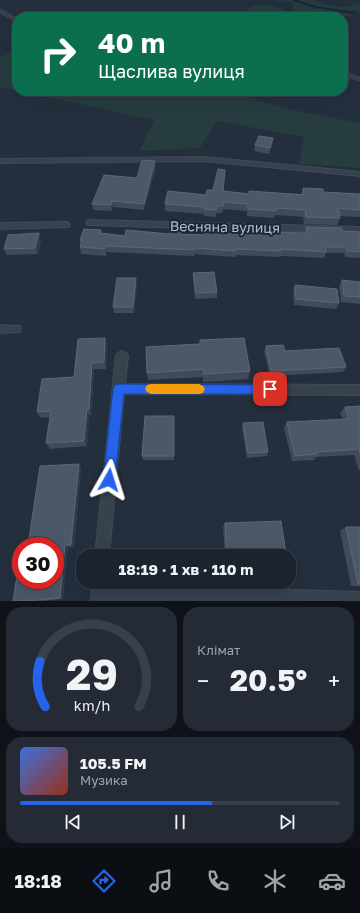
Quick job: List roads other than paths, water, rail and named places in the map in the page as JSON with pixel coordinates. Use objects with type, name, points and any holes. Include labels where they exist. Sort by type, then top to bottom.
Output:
[{"type":"street","points":[[0,11],[12,17]]},
{"type":"street","points":[[348,75],[360,79]]},
{"type":"street","points":[[0,161],[204,159],[360,174]]},
{"type":"street","name":"Весняна вулиця","points":[[90,224],[360,230]]},
{"type":"street","points":[[0,226],[66,225]]},
{"type":"street","points":[[0,329],[16,329]]},
{"type":"street","points":[[103,549],[122,356]]},
{"type":"street","points":[[119,389],[360,390]]},
{"type":"street","points":[[99,601],[100,589]]},
{"type":"street","points":[[103,589],[106,593],[360,600]]},
{"type":"waterway","points":[[293,0],[316,7],[348,12]]},
{"type":"waterway","points":[[348,12],[354,13]]}]
